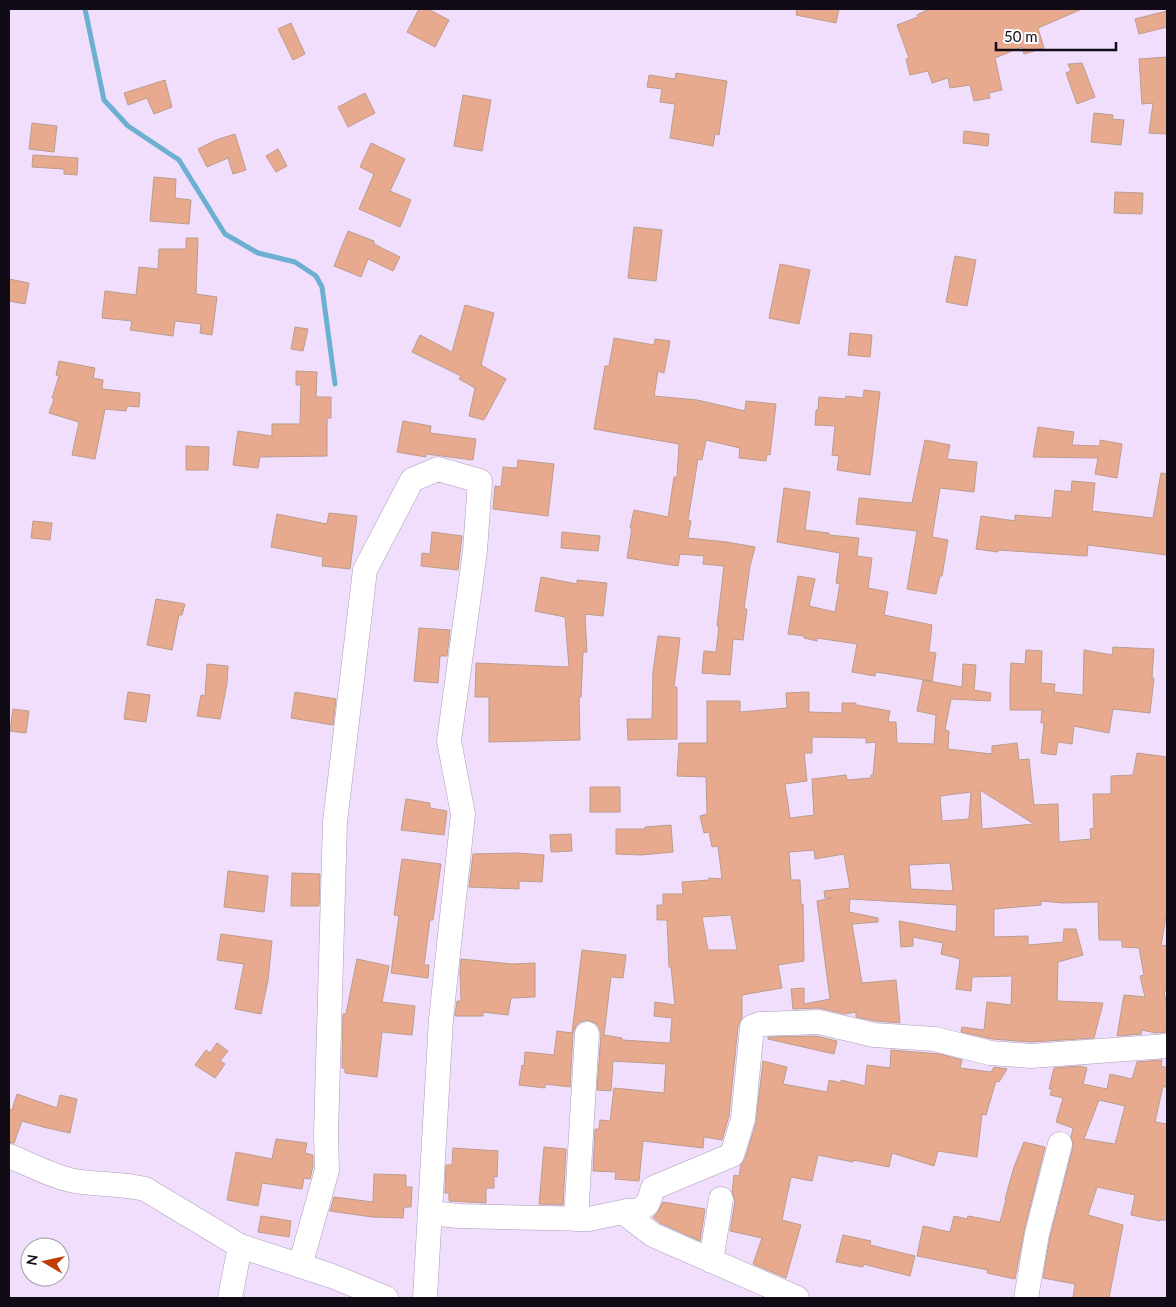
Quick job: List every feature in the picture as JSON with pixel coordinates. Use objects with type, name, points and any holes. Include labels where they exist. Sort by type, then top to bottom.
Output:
[{"type":"street","points":[[300,1266],[327,1170],[326,1134],[335,822],[365,570],[412,480],[438,469],[480,481],[475,551],[449,741],[463,814],[441,1019],[425,1298]]},
{"type":"street","points":[[430,1213],[459,1216],[589,1219],[623,1212],[639,1211],[648,1203],[653,1188],[732,1155],[743,1119],[752,1027],[760,1024],[819,1022],[874,1035],[935,1040],[990,1053],[1031,1056],[1167,1046]]},
{"type":"street","points":[[576,1219],[587,1034]]},
{"type":"street","points":[[1026,1298],[1037,1234],[1060,1144]]},
{"type":"street","points":[[9,1156],[74,1181],[133,1186],[145,1189],[240,1246],[332,1276],[386,1298]]},
{"type":"street","points":[[711,1261],[721,1199]]},
{"type":"street","points":[[623,1212],[653,1235],[797,1298]]},
{"type":"street","points":[[230,1298],[240,1246]]},
{"type":"building","points":[[419,9],[428,9],[449,20],[435,47],[407,32]]},
{"type":"building","points":[[797,9],[839,9],[836,23],[796,15]]},
{"type":"building","points":[[929,9],[1082,9],[1038,28],[1044,48],[1024,54],[1022,47],[995,58],[1002,90],[989,93],[990,98],[974,101],[970,85],[950,88],[948,78],[932,83],[928,71],[910,75],[906,59],[909,58],[897,25],[918,17],[917,15]]},
{"type":"building","points":[[1167,11],[1167,27],[1139,34],[1135,19]]},
{"type":"building","points":[[291,23],[305,54],[293,60],[278,29]]},
{"type":"building","points":[[1167,57],[1167,134],[1149,133],[1153,103],[1142,104],[1139,59]]},
{"type":"building","points":[[1082,63],[1095,97],[1077,104],[1066,73],[1071,71],[1068,64]]},
{"type":"building","points":[[676,73],[727,81],[719,135],[715,134],[713,146],[670,138],[675,104],[660,102],[662,89],[647,87],[649,75],[675,79]]},
{"type":"building","points":[[165,80],[172,107],[154,114],[147,98],[128,105],[124,93]]},
{"type":"building","points":[[365,93],[375,113],[348,127],[338,107]]},
{"type":"building","points":[[463,95],[491,100],[482,151],[454,146]]},
{"type":"building","points":[[1094,113],[1113,115],[1112,119],[1124,120],[1121,145],[1091,142]]},
{"type":"building","points":[[32,123],[57,126],[54,152],[29,149]]},
{"type":"building","points":[[964,131],[989,134],[988,146],[963,143]]},
{"type":"building","points":[[235,134],[246,170],[233,174],[228,158],[207,167],[198,149],[216,140]]},
{"type":"building","points":[[371,143],[405,159],[390,191],[411,200],[400,227],[359,209],[374,174],[360,167]]},
{"type":"building","points":[[278,149],[287,166],[276,172],[266,156]]},
{"type":"building","points":[[33,155],[78,158],[77,175],[64,174],[64,169],[32,167]]},
{"type":"building","points":[[154,177],[176,179],[175,198],[191,200],[189,224],[150,221]]},
{"type":"building","points":[[1115,192],[1143,193],[1142,214],[1114,213]]},
{"type":"building","points":[[634,227],[662,230],[656,281],[628,278]]},
{"type":"building","points":[[348,231],[374,241],[374,244],[400,257],[393,271],[368,259],[361,277],[334,266]]},
{"type":"building","points":[[186,238],[198,238],[196,294],[217,297],[212,335],[200,333],[201,324],[175,321],[173,336],[130,330],[132,321],[102,318],[105,291],[136,295],[139,267],[158,269],[159,249],[186,249]]},
{"type":"building","points":[[955,256],[976,260],[967,306],[946,302]]},
{"type":"building","points":[[780,264],[810,270],[799,324],[769,318]]},
{"type":"building","points":[[9,279],[29,283],[25,304],[9,301]]},
{"type":"building","points":[[465,305],[494,313],[481,365],[506,379],[484,420],[469,416],[475,388],[459,379],[461,376],[412,352],[420,335],[452,352]]},
{"type":"building","points":[[295,327],[308,329],[303,351],[291,349]]},
{"type":"building","points":[[850,333],[872,335],[870,357],[848,355]]},
{"type":"building","points":[[614,338],[654,345],[655,339],[670,341],[664,373],[658,371],[654,396],[697,400],[745,411],[746,401],[776,404],[770,455],[767,454],[766,461],[739,458],[740,448],[706,440],[702,460],[698,459],[688,520],[691,521],[688,538],[755,547],[750,566],[744,609],[747,609],[743,640],[733,639],[730,675],[702,673],[704,651],[716,652],[724,566],[703,564],[704,556],[680,554],[678,566],[627,558],[634,510],[668,517],[674,477],[677,477],[679,444],[594,429],[605,366],[609,366]]},
{"type":"building","points":[[59,361],[95,368],[93,378],[103,380],[102,389],[140,393],[139,407],[127,406],[126,411],[105,409],[95,459],[72,455],[79,422],[49,413],[59,376],[56,375]]},
{"type":"building","points":[[296,371],[317,372],[316,397],[331,397],[331,418],[327,418],[327,456],[260,457],[258,468],[233,465],[238,431],[272,436],[272,424],[300,424],[301,385],[296,385]]},
{"type":"building","points":[[864,390],[880,392],[870,475],[837,470],[839,456],[832,455],[835,426],[815,425],[819,397],[845,399],[846,396],[863,398]]},
{"type":"building","points":[[403,421],[431,426],[430,433],[476,439],[473,460],[426,454],[426,457],[397,452]]},
{"type":"building","points":[[1038,427],[1074,432],[1072,445],[1100,446],[1100,440],[1122,444],[1117,478],[1095,474],[1098,458],[1033,457]]},
{"type":"building","points":[[925,440],[950,445],[947,459],[977,462],[974,492],[940,488],[932,537],[948,540],[942,576],[940,576],[936,594],[907,589],[917,531],[856,524],[859,498],[912,503]]},
{"type":"building","points":[[186,446],[209,447],[208,470],[186,470]]},
{"type":"building","points":[[518,460],[554,464],[548,516],[493,509],[495,486],[501,487],[503,467],[517,468]]},
{"type":"building","points":[[1161,473],[1167,474],[1167,555],[1088,545],[1087,556],[998,550],[998,552],[976,549],[981,516],[1015,521],[1015,515],[1052,518],[1055,490],[1071,492],[1072,481],[1095,483],[1092,511],[1153,518]]},
{"type":"building","points":[[784,488],[810,492],[805,530],[859,538],[857,556],[872,558],[868,588],[888,592],[884,615],[932,625],[929,652],[936,653],[932,681],[876,672],[875,676],[852,672],[857,644],[817,638],[817,641],[804,638],[804,636],[788,634],[798,576],[815,579],[809,606],[835,612],[840,584],[836,583],[840,553],[777,542]]},
{"type":"building","points":[[329,513],[357,516],[350,569],[322,566],[323,557],[271,547],[277,514],[327,524]]},
{"type":"building","points":[[33,521],[52,523],[50,540],[31,538]]},
{"type":"building","points":[[432,532],[462,536],[458,570],[421,566],[422,553],[430,554]]},
{"type":"building","points":[[562,532],[600,536],[598,551],[561,548]]},
{"type":"building","points":[[541,577],[577,584],[577,580],[607,583],[603,616],[585,614],[587,652],[583,652],[581,697],[579,697],[580,740],[489,742],[489,697],[475,697],[476,663],[569,667],[565,617],[535,611]]},
{"type":"building","points":[[156,599],[185,604],[182,615],[179,615],[172,650],[147,645]]},
{"type":"building","points":[[419,628],[450,630],[447,656],[440,656],[438,683],[414,681]]},
{"type":"building","points":[[658,636],[680,638],[674,687],[677,687],[677,739],[628,740],[627,719],[652,719],[653,672]]},
{"type":"building","points":[[1113,647],[1154,649],[1152,678],[1154,678],[1150,713],[1113,709],[1109,733],[1074,726],[1072,744],[1058,742],[1056,755],[1041,753],[1044,723],[1041,723],[1042,710],[1010,710],[1011,663],[1025,664],[1026,650],[1042,651],[1041,683],[1055,684],[1054,692],[1083,695],[1084,650],[1112,655]]},
{"type":"building","points":[[207,664],[228,666],[227,684],[220,719],[197,716],[201,695],[205,696]]},
{"type":"building","points":[[963,664],[976,665],[974,690],[991,693],[990,701],[951,699],[945,730],[949,731],[948,749],[992,754],[992,746],[1017,743],[1019,760],[1029,759],[1034,805],[1058,804],[1059,842],[1091,839],[1090,829],[1094,828],[1093,794],[1111,794],[1111,776],[1133,775],[1137,753],[1167,757],[1167,910],[1161,946],[1167,945],[1167,990],[1164,992],[1167,1006],[1167,1032],[1156,1033],[1142,1030],[1141,1034],[1117,1036],[1124,995],[1145,997],[1140,976],[1144,975],[1139,948],[1122,947],[1122,940],[1099,940],[1098,902],[1064,903],[1041,901],[1041,905],[994,909],[994,937],[1028,936],[1028,945],[1063,942],[1064,929],[1076,929],[1083,955],[1058,962],[1057,1001],[1103,1003],[1094,1038],[1031,1042],[992,1039],[961,1032],[962,1027],[984,1030],[987,1002],[1011,1005],[1012,976],[972,977],[971,991],[956,989],[960,959],[941,954],[943,943],[913,937],[913,946],[901,947],[899,921],[956,932],[957,905],[850,899],[849,912],[878,918],[878,922],[852,924],[862,983],[896,980],[900,1023],[856,1017],[856,1012],[845,1014],[819,1008],[793,1009],[791,989],[804,988],[804,1004],[830,999],[817,901],[832,898],[825,898],[824,891],[850,888],[844,854],[815,859],[814,850],[789,852],[791,880],[800,880],[801,905],[803,904],[804,961],[778,965],[782,988],[742,995],[742,1018],[738,1026],[729,1116],[722,1140],[704,1137],[703,1148],[643,1141],[639,1181],[615,1179],[616,1172],[593,1171],[595,1129],[599,1129],[600,1120],[610,1121],[614,1088],[664,1093],[666,1064],[613,1061],[611,1091],[597,1090],[601,1034],[599,1027],[595,1023],[587,1020],[580,1022],[573,1033],[570,1087],[545,1084],[545,1088],[519,1085],[522,1065],[524,1066],[525,1052],[554,1055],[557,1031],[572,1033],[582,950],[626,955],[623,978],[611,977],[604,1035],[622,1038],[622,1040],[670,1043],[672,1018],[654,1016],[655,1002],[675,1005],[671,967],[669,967],[667,920],[657,920],[657,905],[663,905],[663,894],[683,894],[682,882],[709,880],[709,878],[722,879],[718,846],[712,847],[709,832],[704,833],[700,816],[707,814],[706,777],[677,776],[679,743],[707,743],[707,701],[740,701],[740,712],[787,708],[786,693],[809,692],[809,712],[842,713],[842,703],[856,703],[856,705],[890,711],[888,722],[896,722],[897,743],[934,744],[936,715],[917,711],[923,680],[962,687]],"holes":[[[812,737],[866,738],[866,743],[876,742],[873,775],[871,775],[871,778],[847,780],[846,775],[812,779],[814,815],[790,818],[785,784],[807,781],[804,753],[812,753]],[[980,790],[1034,824],[982,829]],[[971,792],[969,819],[942,821],[940,796]],[[950,863],[953,891],[911,889],[909,865]],[[731,915],[737,950],[708,950],[702,917]]]},
{"type":"building","points":[[128,692],[150,695],[146,722],[124,719]]},
{"type":"building","points":[[295,692],[336,699],[333,725],[291,718]]},
{"type":"building","points":[[13,709],[29,711],[26,733],[10,731]]},
{"type":"building","points":[[590,787],[620,787],[620,812],[590,812]]},
{"type":"building","points":[[406,799],[430,803],[430,808],[447,811],[444,835],[401,830]]},
{"type":"building","points":[[671,825],[673,852],[641,855],[616,854],[616,829],[645,829],[645,827]]},
{"type":"building","points":[[571,834],[572,851],[551,852],[550,835]]},
{"type":"building","points":[[516,853],[544,855],[542,882],[519,881],[519,889],[469,887],[473,854]]},
{"type":"building","points":[[402,859],[441,864],[433,920],[430,920],[424,965],[429,965],[428,978],[391,973],[399,916],[394,915]]},
{"type":"building","points":[[228,871],[268,876],[264,912],[224,907]]},
{"type":"building","points":[[292,873],[320,874],[319,906],[291,906]]},
{"type":"building","points":[[221,934],[272,941],[268,980],[261,1014],[235,1009],[244,964],[217,960]]},
{"type":"building","points":[[357,959],[389,966],[382,1002],[415,1006],[412,1035],[382,1032],[377,1077],[345,1073],[345,1068],[342,1068],[343,1014],[346,1014]]},
{"type":"building","points":[[461,959],[512,964],[535,963],[535,997],[511,998],[508,1015],[483,1012],[483,1016],[455,1016],[457,1001],[461,1001]]},
{"type":"building","points":[[816,1036],[837,1041],[834,1054],[768,1039],[768,1037]]},
{"type":"building","points":[[217,1043],[228,1051],[220,1061],[225,1064],[215,1078],[195,1065],[206,1050],[210,1053]]},
{"type":"building","points":[[891,1050],[940,1054],[962,1060],[960,1068],[991,1072],[994,1067],[1007,1069],[999,1082],[996,1081],[986,1115],[982,1114],[977,1157],[938,1151],[934,1166],[892,1153],[889,1167],[818,1155],[812,1181],[791,1177],[782,1220],[801,1225],[786,1278],[753,1264],[762,1238],[730,1231],[735,1201],[732,1192],[734,1175],[739,1176],[756,1123],[763,1061],[787,1067],[783,1084],[827,1092],[829,1080],[841,1083],[841,1080],[865,1086],[867,1065],[890,1068]]},
{"type":"building","points":[[1162,1060],[1161,1066],[1167,1068],[1167,1088],[1163,1086],[1155,1122],[1167,1124],[1167,1220],[1160,1221],[1131,1215],[1135,1195],[1097,1187],[1088,1215],[1123,1225],[1109,1298],[1073,1298],[1075,1284],[1043,1278],[1050,1237],[1073,1147],[1071,1137],[1073,1128],[1056,1122],[1063,1098],[1050,1095],[1052,1089],[1049,1089],[1054,1068],[1080,1066],[1087,1068],[1083,1084],[1107,1089],[1110,1074],[1132,1079],[1137,1062]],"holes":[[[1099,1100],[1125,1106],[1115,1144],[1084,1139]]]},
{"type":"building","points":[[17,1094],[57,1108],[60,1095],[77,1099],[70,1133],[22,1121],[14,1143],[9,1143],[9,1109],[12,1110]]},
{"type":"building","points":[[276,1139],[307,1143],[305,1153],[313,1155],[313,1166],[310,1179],[304,1178],[302,1189],[262,1183],[258,1206],[227,1200],[236,1152],[272,1159]]},
{"type":"building","points":[[1024,1142],[1045,1147],[1024,1231],[1015,1279],[987,1273],[988,1270],[917,1256],[923,1226],[950,1232],[954,1216],[967,1219],[968,1216],[1000,1222],[1014,1167]]},
{"type":"building","points":[[544,1147],[566,1149],[563,1205],[539,1204]]},
{"type":"building","points":[[453,1148],[498,1151],[497,1177],[494,1176],[494,1188],[486,1188],[486,1203],[449,1201],[449,1193],[445,1193],[446,1165],[452,1165]]},
{"type":"building","points":[[374,1174],[406,1175],[406,1187],[412,1187],[411,1207],[404,1207],[403,1218],[372,1217],[330,1211],[334,1197],[373,1202]]},
{"type":"building","points":[[663,1202],[705,1209],[700,1241],[660,1223],[653,1217]]},
{"type":"building","points":[[261,1216],[291,1221],[289,1237],[258,1232]]},
{"type":"building","points":[[843,1235],[871,1241],[870,1245],[915,1256],[910,1276],[863,1264],[863,1267],[836,1262]]},
{"type":"waterway","points":[[85,9],[104,100],[128,126],[179,160],[225,234],[258,253],[295,262],[316,276],[322,287],[335,384]]}]
